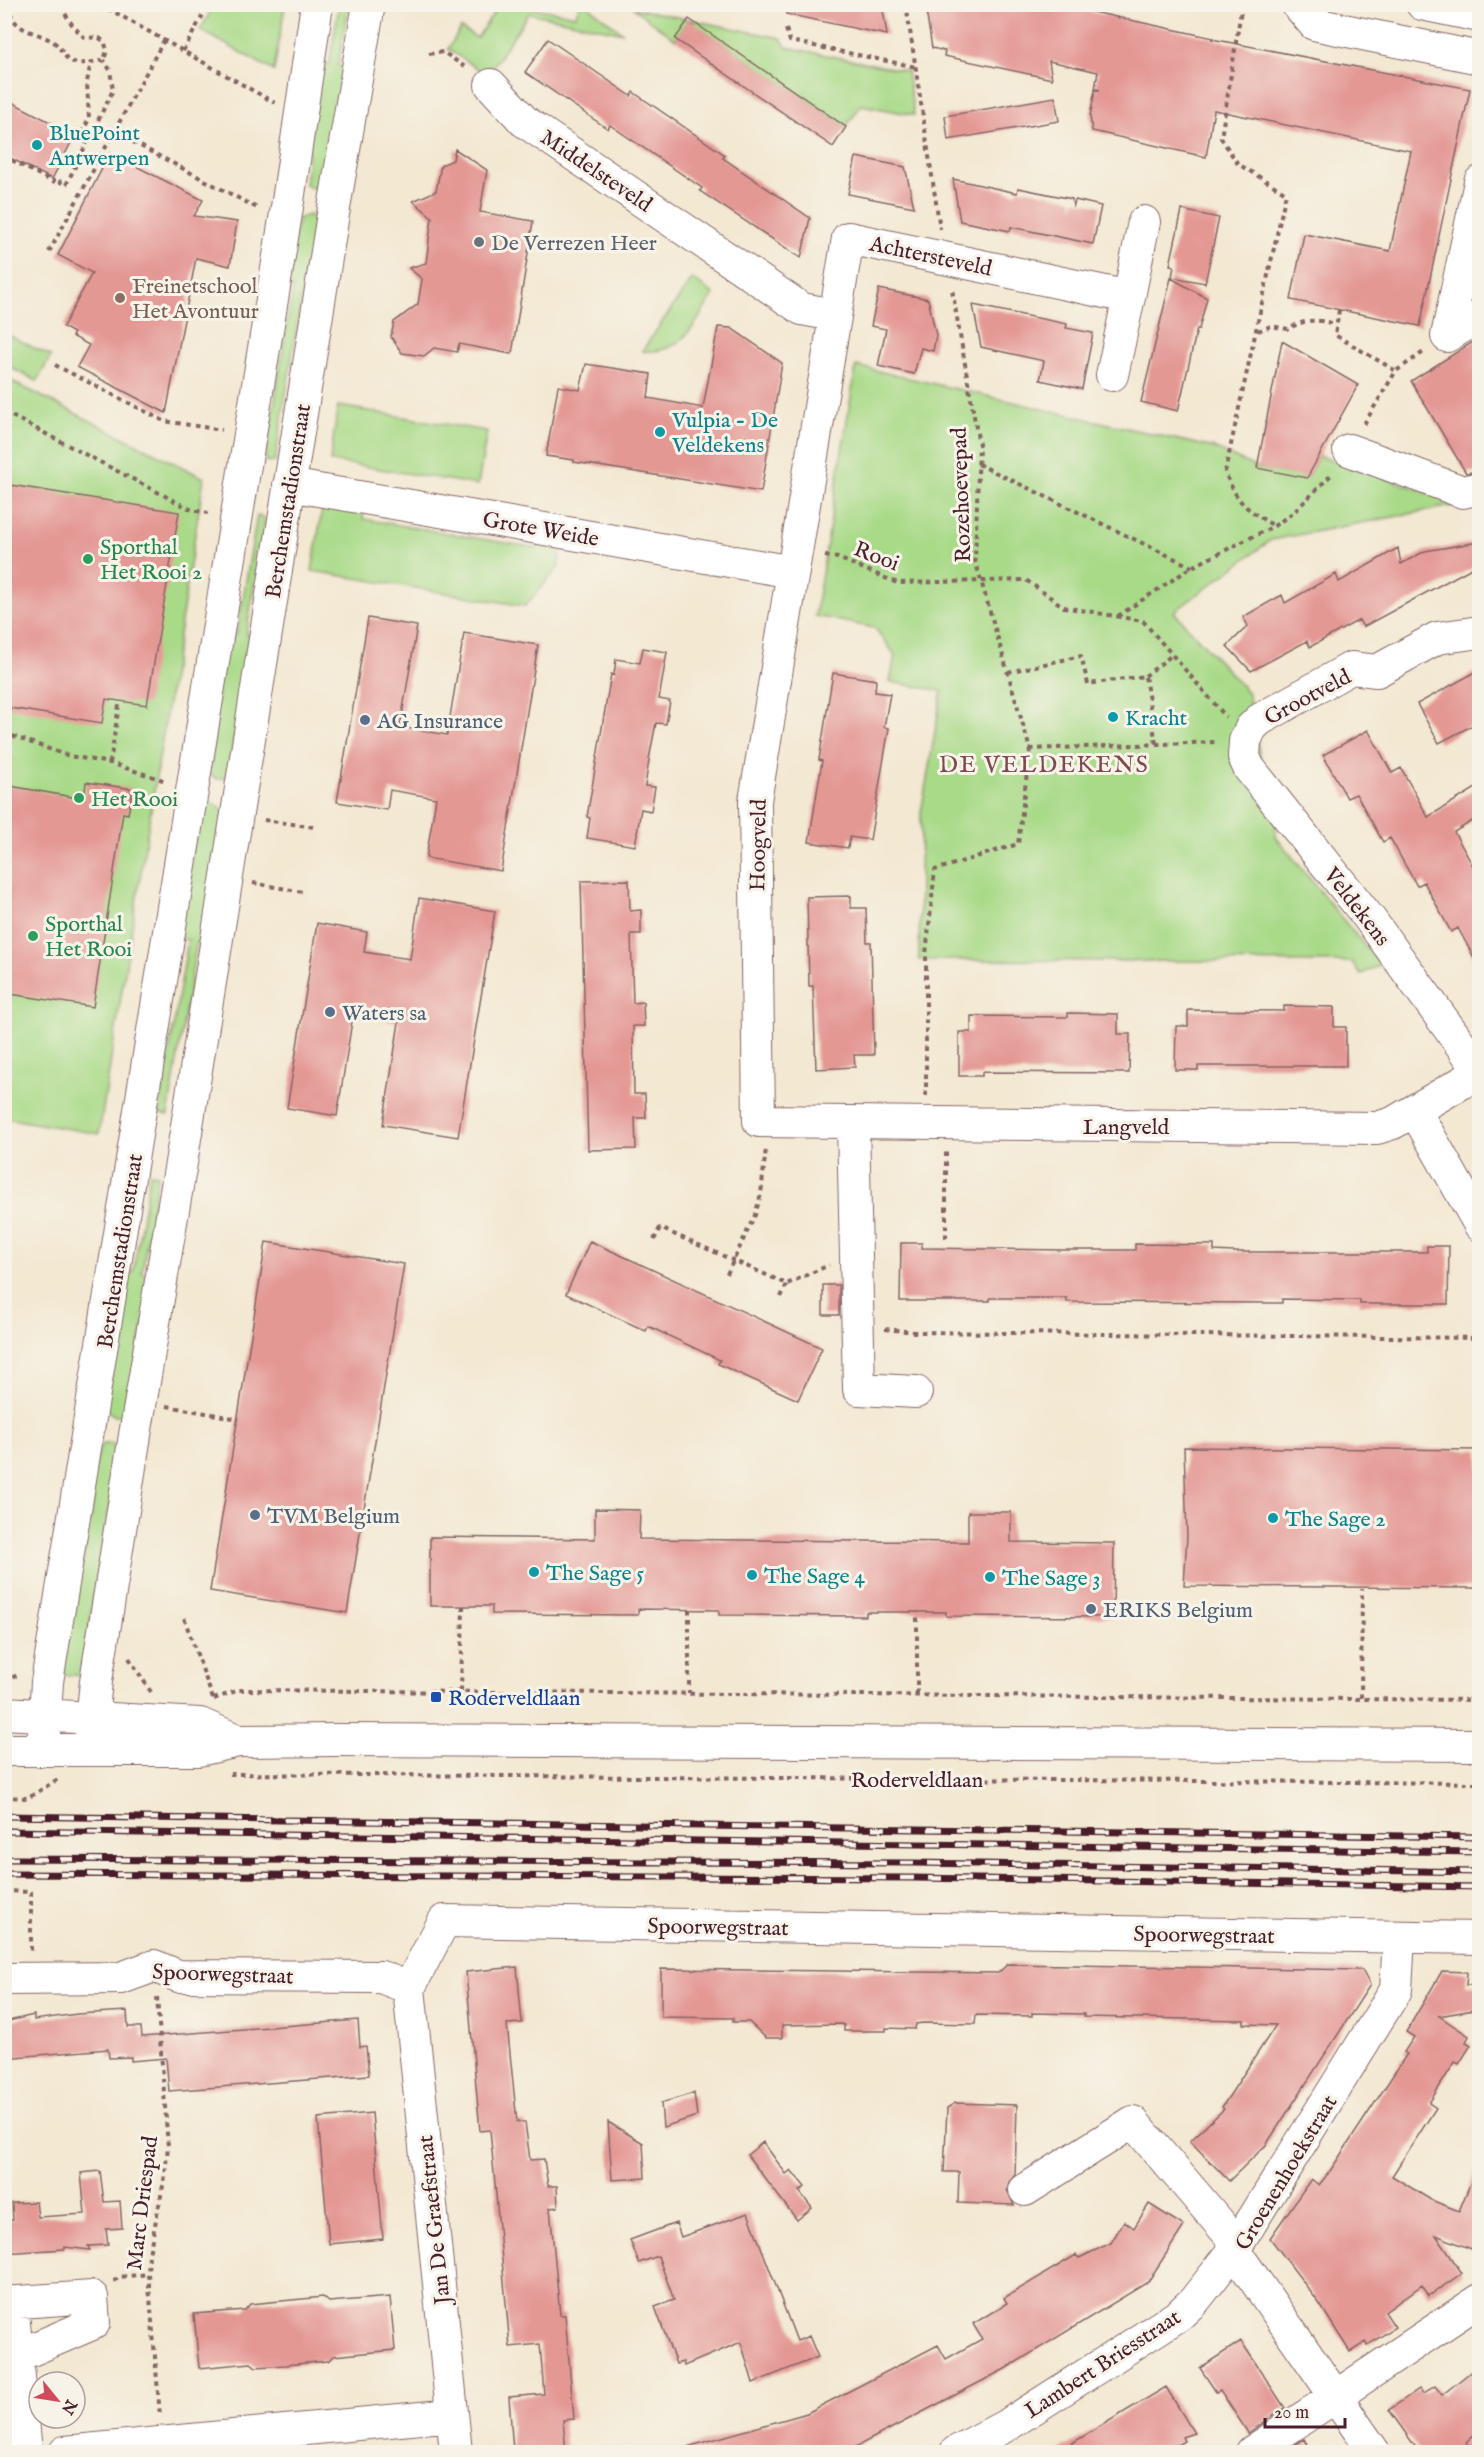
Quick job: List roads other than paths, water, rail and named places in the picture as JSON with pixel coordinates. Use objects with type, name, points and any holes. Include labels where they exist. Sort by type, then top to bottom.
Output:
[{"type":"street","name":"Berchemstadionstraat","points":[[44,1750],[46,1714],[34,1678],[90,1428],[235,518],[276,207],[317,4]]},
{"type":"street","name":"Berchemstadionstraat","points":[[88,1750],[96,1681],[135,1435],[248,806],[289,484],[369,4]]},
{"type":"street","points":[[1297,4],[1314,24],[1479,58]]},
{"type":"street","points":[[1422,4],[1479,16]]},
{"type":"street","name":"Middelsteveld","points":[[491,85],[524,121],[802,309],[834,315]]},
{"type":"street","points":[[1479,182],[1447,336],[1479,316]]},
{"type":"street","points":[[276,207],[334,208]]},
{"type":"street","points":[[1112,375],[1144,222]]},
{"type":"street","name":"Achtersteveld","points":[[795,561],[848,238],[1129,297]]},
{"type":"street","points":[[1349,450],[1463,492],[1479,488]]},
{"type":"street","name":"Grote Weide","points":[[289,484],[795,561]]},
{"type":"street","name":"Hoogveld","points":[[765,1121],[755,801],[795,561]]},
{"type":"street","name":"Grootveld","points":[[1245,739],[1259,720],[1352,668],[1377,671],[1437,638],[1479,632]]},
{"type":"street","name":"Veldekens","points":[[1245,739],[1244,758],[1249,768],[1370,918],[1479,1071]]},
{"type":"street","points":[[193,787],[248,806]]},
{"type":"street","name":"Langveld","points":[[765,1121],[1377,1128],[1393,1123],[1415,1111],[1479,1071]]},
{"type":"street","points":[[1415,1111],[1479,1226]]},
{"type":"street","points":[[853,1123],[859,1389],[916,1392]]},
{"type":"street","points":[[90,1428],[135,1435]]},
{"type":"street","name":"Roderveldlaan","points":[[4,1713],[200,1724],[239,1741]]},
{"type":"street","name":"Roderveldlaan","points":[[4,1750],[199,1750],[239,1741],[370,1740],[1479,1745]]},
{"type":"street","name":"Spoorwegstraat","points":[[18,1979],[121,1978],[154,1966],[177,1976],[381,1977],[409,1988],[444,1921],[1479,1938]]},
{"type":"street","name":"Groenenhoekstraat","points":[[1374,2452],[1243,2262],[1236,2247],[1396,1990],[1399,1937]]},
{"type":"street","name":"Jan De Graefstraat","points":[[409,1988],[456,2452]]},
{"type":"street","points":[[1025,2190],[1133,2122],[1228,2233],[1236,2247]]},
{"type":"street","name":"Lambert Briesstraat","points":[[956,2452],[1009,2424],[1179,2315],[1194,2301],[1236,2247]]},
{"type":"street","points":[[17,2356],[94,2323],[92,2297],[8,2302],[17,2356],[26,2452]]},
{"type":"street","points":[[1252,2452],[1479,2300]]},
{"type":"street","points":[[65,2452],[452,2415]]},
{"type":"railway","points":[[4,1816],[1480,1837]]},
{"type":"railway","points":[[4,1831],[1480,1852]]},
{"type":"railway","points":[[4,1859],[913,1863],[1480,1872]]},
{"type":"railway","points":[[4,1874],[913,1878],[1480,1887]]},
{"type":"place","name":"BluePoint Antwerpen","points":[[37,145]]},
{"type":"place","name":"De Verrezen Heer","points":[[479,242]]},
{"type":"place","name":"Freinetschool Het Avontuur","points":[[120,298]]},
{"type":"place","name":"Vulpia - De Veldekens","points":[[660,432]]},
{"type":"place","name":"Sporthal Het Rooi 2","points":[[88,559]]},
{"type":"place","name":"Kracht","points":[[1113,717]]},
{"type":"place","name":"AG Insurance","points":[[365,720]]},
{"type":"place","name":"Het Rooi","points":[[79,798]]},
{"type":"place","name":"Sporthal Het Rooi","points":[[33,936]]},
{"type":"place","name":"Waters sa","points":[[330,1012]]},
{"type":"place","name":"TVM Belgium","points":[[255,1515]]},
{"type":"place","name":"The Sage 2","points":[[1273,1518]]},
{"type":"place","name":"The Sage 5","points":[[534,1572]]},
{"type":"place","name":"The Sage 4","points":[[752,1575]]},
{"type":"place","name":"The Sage 3","points":[[990,1577]]},
{"type":"place","name":"ERIKS Belgium","points":[[1091,1609]]},
{"type":"place","name":"Roderveldlaan","points":[[436,1697]]},
{"type":"district","name":"DE VELDEKENS","points":[[1044,764]]}]
